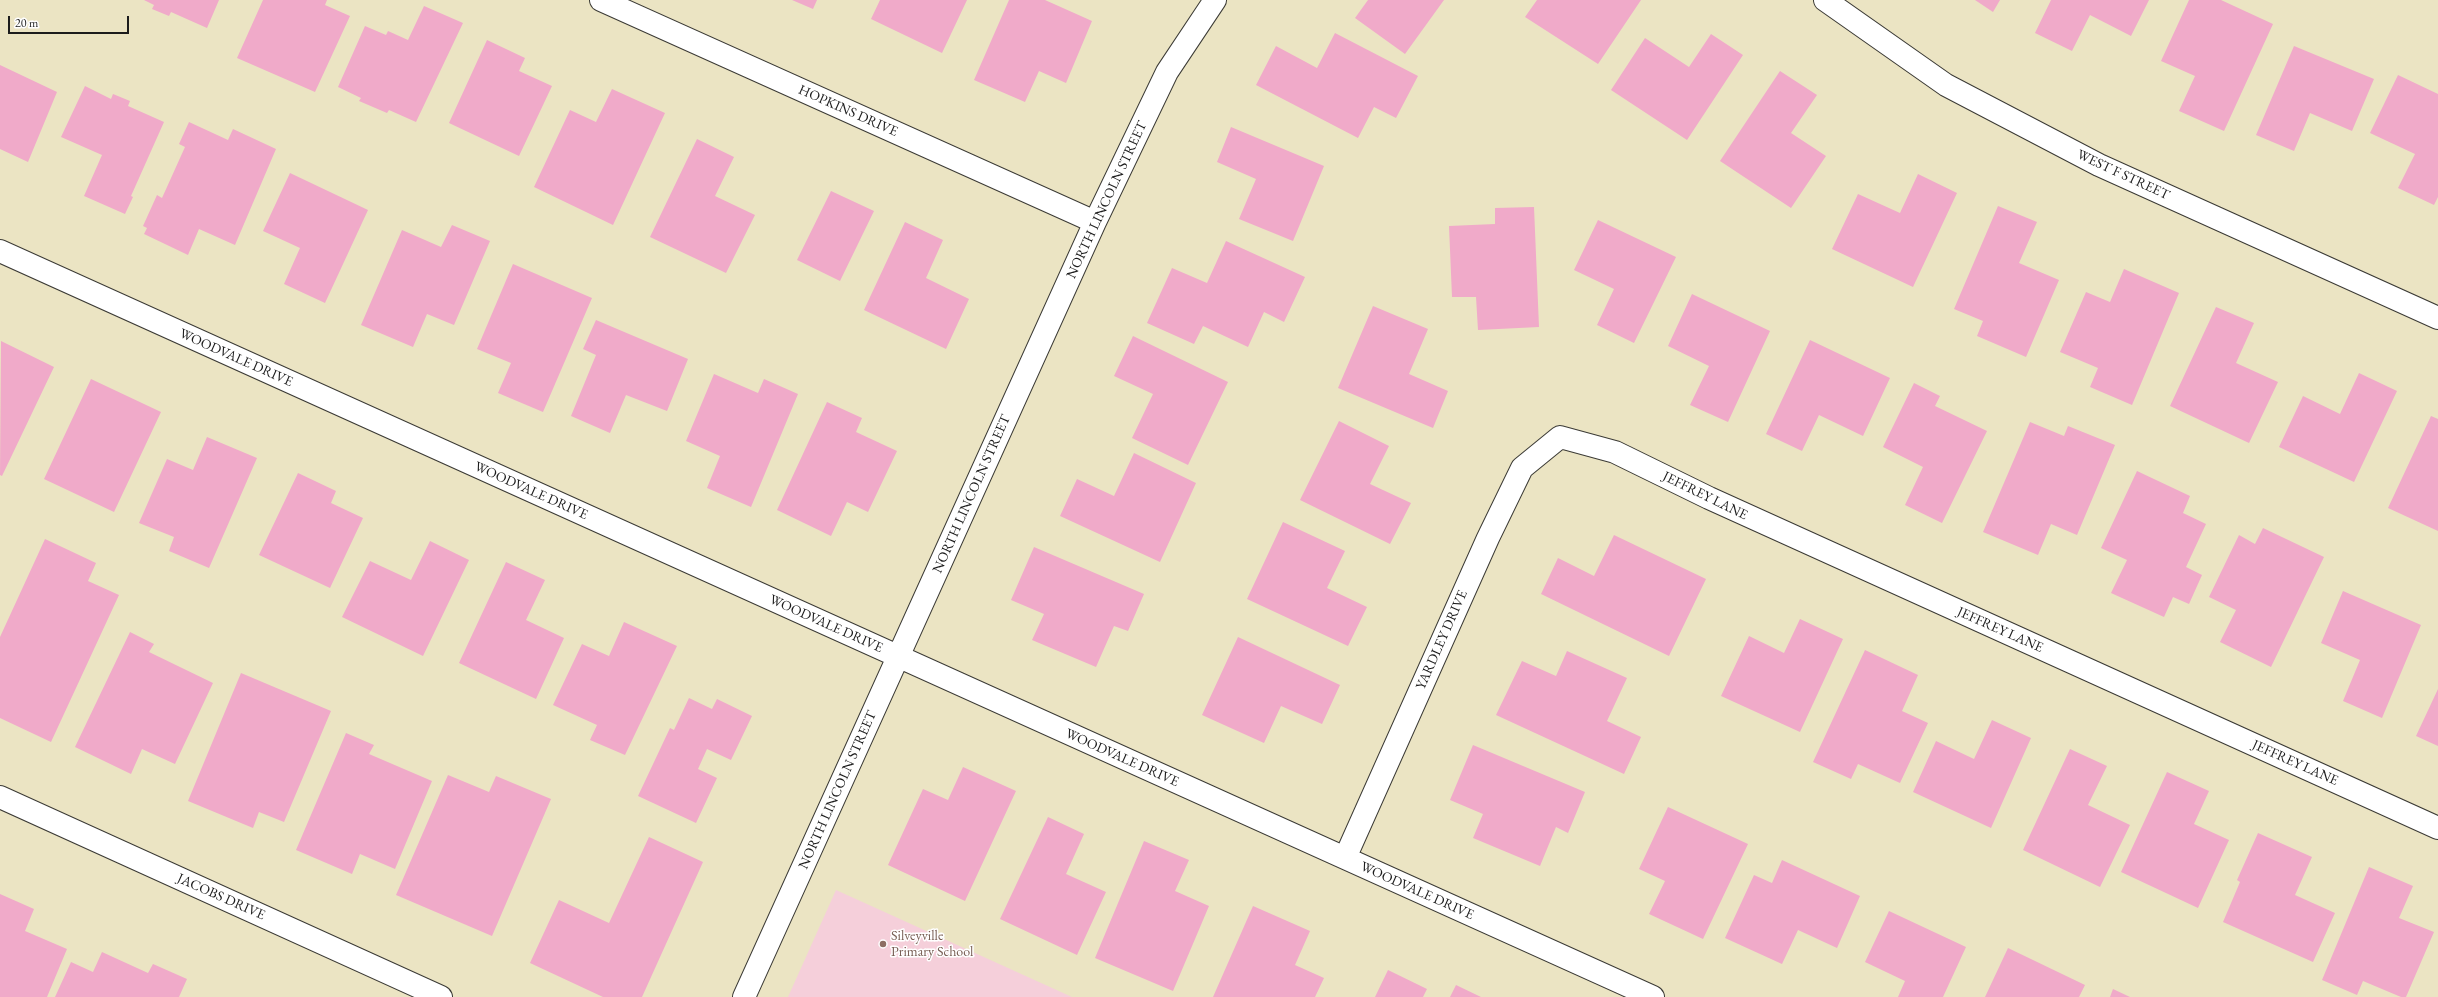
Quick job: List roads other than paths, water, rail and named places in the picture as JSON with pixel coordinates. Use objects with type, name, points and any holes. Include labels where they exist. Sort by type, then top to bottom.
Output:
[{"type":"street","name":"HOPKINS DRIVE","points":[[601,0],[1095,222]]},
{"type":"street","name":"NORTH LINCOLN STREET","points":[[744,997],[1095,222],[1167,72],[1215,0]]},
{"type":"street","name":"WEST F STREET","points":[[1825,0],[1946,85],[2085,158],[2438,318]]},
{"type":"street","name":"WOODVALE DRIVE","points":[[0,251],[1653,997]]},
{"type":"street","name":"JEFFREY LANE","points":[[1560,438],[1615,452],[1709,498],[2438,828]]},
{"type":"street","name":"YARDLEY DRIVE","points":[[1345,858],[1488,538],[1522,468],[1560,438]]},
{"type":"street","name":"JACOBS DRIVE","points":[[0,797],[442,997]]},
{"type":"place","name":"Silveyville Primary School","points":[[883,944]]}]
